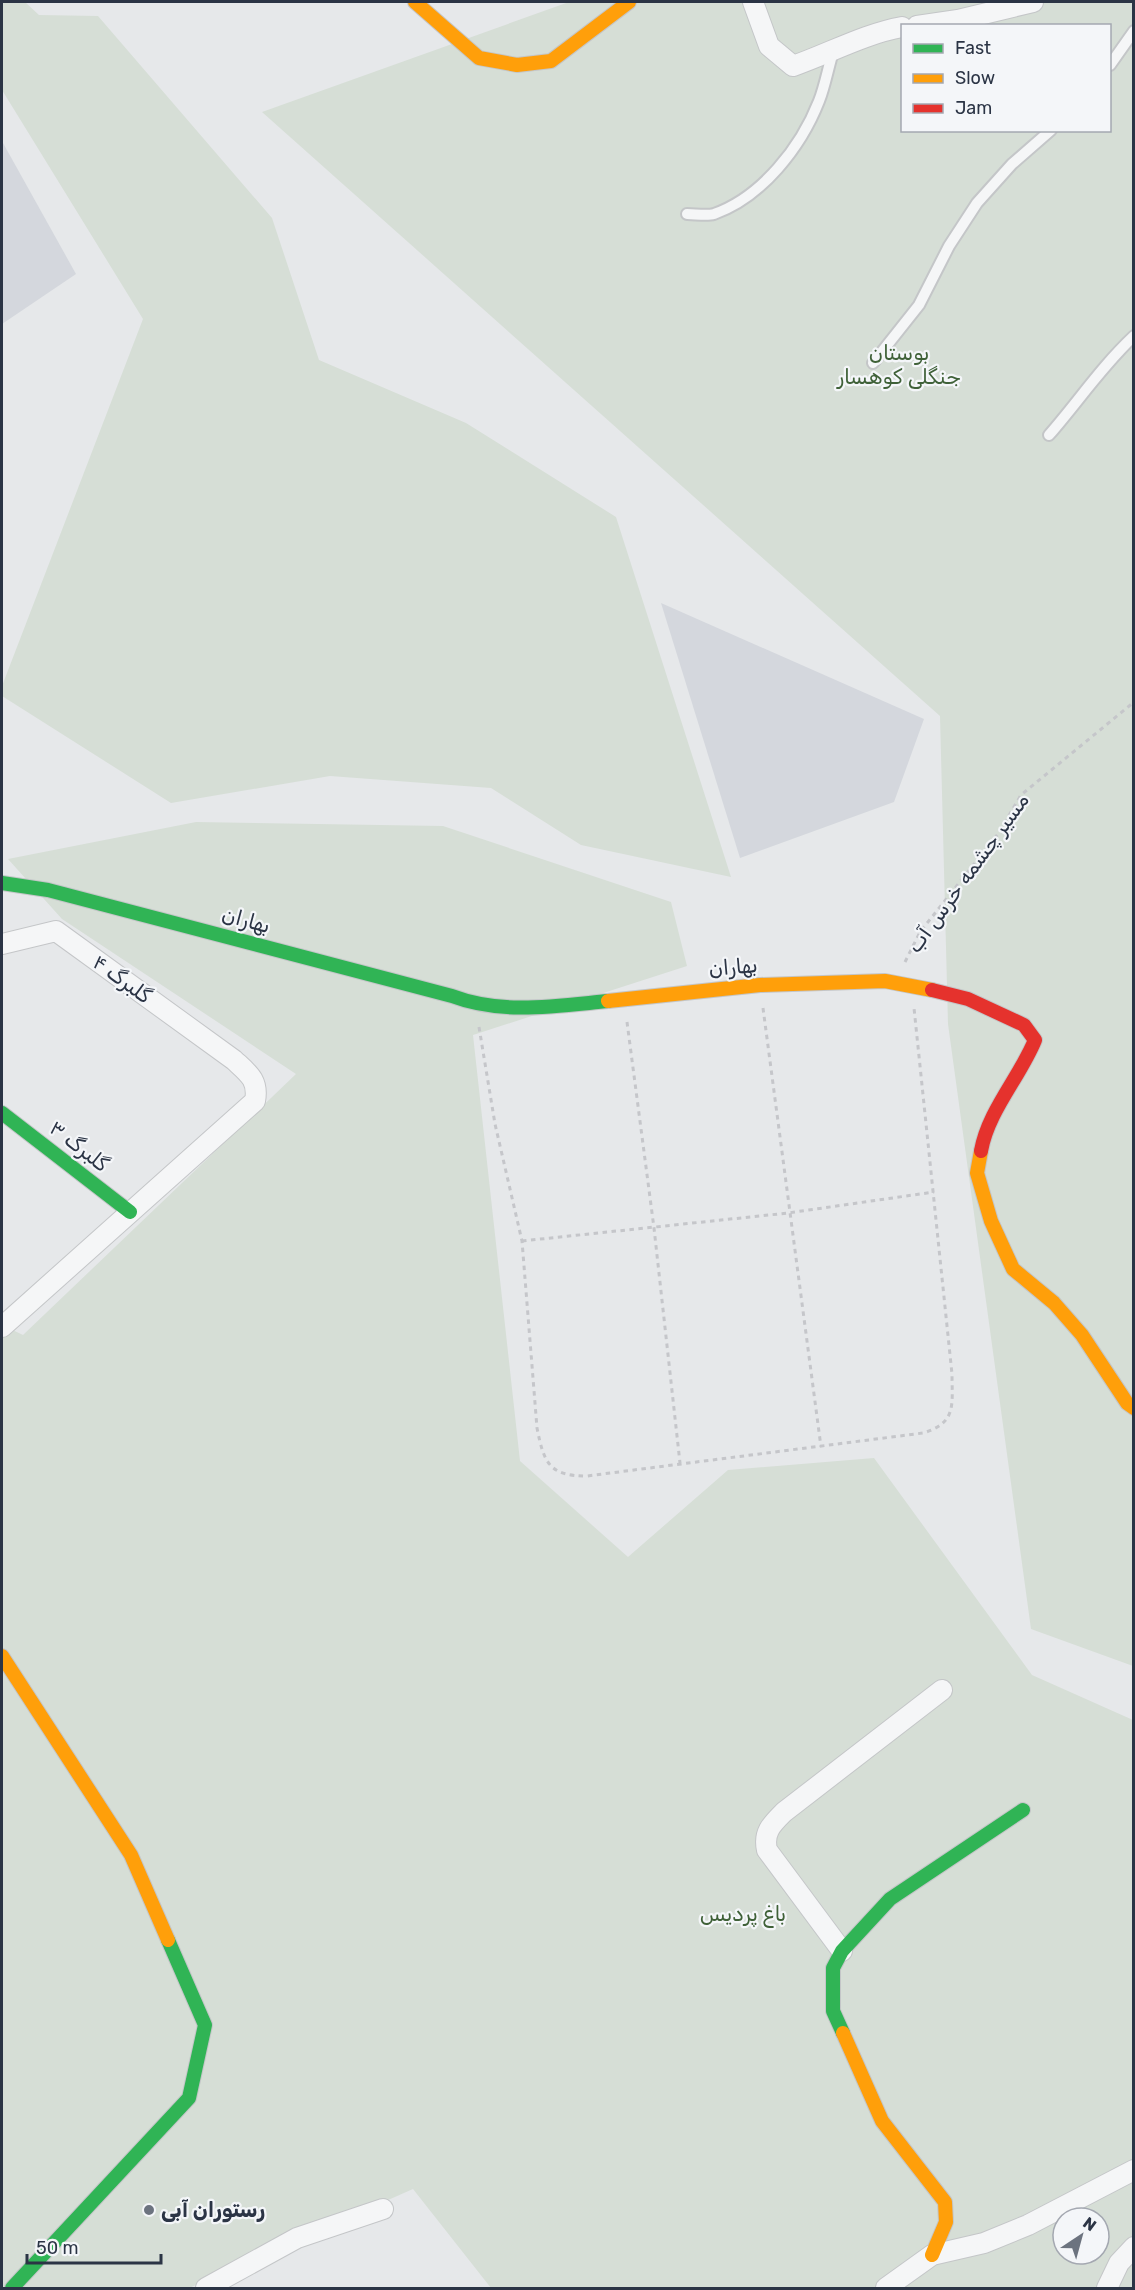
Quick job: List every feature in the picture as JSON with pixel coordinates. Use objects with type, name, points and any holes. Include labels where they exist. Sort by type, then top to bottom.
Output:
[{"type":"street","points":[[415,2],[479,58],[517,65],[551,61],[629,2]]},
{"type":"street","points":[[753,2],[768,46],[793,66],[832,52],[865,36],[901,27]]},
{"type":"street","points":[[931,24],[958,20],[1033,2]]},
{"type":"street","name":"بهاران","points":[[2,883],[48,890],[452,996],[476,1005],[541,1008],[760,985],[894,982],[912,984],[968,999],[1024,1024],[1035,1040],[1027,1060],[984,1135],[977,1173],[991,1221],[1012,1269],[1053,1304],[1082,1335],[1127,1403],[1134,1408]]},
{"type":"street","name":"گلبرگ ۴","points":[[2,944],[56,931],[234,1060],[254,1078],[258,1088],[255,1101],[130,1212]]},
{"type":"street","name":"گلبرگ ۳","points":[[2,1113],[130,1212]]},
{"type":"street","points":[[2,1327],[130,1212]]},
{"type":"street","points":[[2,1656],[131,1855],[205,2025],[189,2098],[12,2289]]},
{"type":"street","points":[[842,1951],[767,1850],[765,1839],[771,1825],[784,1812],[942,1690]]},
{"type":"street","points":[[932,2255],[947,2223],[948,2212],[945,2202],[882,2121],[833,2011],[833,1968],[842,1951],[890,1899],[1023,1810]]},
{"type":"street","points":[[886,2289],[932,2255],[984,2243],[1028,2225],[1134,2170]]},
{"type":"street","points":[[206,2289],[297,2238],[382,2209]]},
{"type":"street","points":[[1107,2289],[1119,2263],[1134,2247]]},
{"type":"lane","points":[[1111,64],[1134,31]]},
{"type":"lane","points":[[687,214],[713,215],[740,200],[763,183],[785,159],[807,127],[820,100],[832,52]]},
{"type":"lane","points":[[873,363],[919,305],[949,246],[977,203],[1012,164],[1049,132]]},
{"type":"lane","points":[[1049,435],[1076,405],[1088,384],[1134,336]]},
{"type":"path","name":"مسیر چشمه خرس آب","points":[[894,982],[920,932],[998,834],[1021,795],[1134,702]]},
{"type":"path","points":[[476,1005],[495,1124],[522,1241],[537,1428],[542,1451],[553,1470],[569,1476],[587,1476],[680,1463],[822,1448],[923,1433],[940,1428],[950,1417],[952,1374],[912,984]]},
{"type":"path","points":[[760,985],[788,1213],[822,1448]]},
{"type":"path","points":[[624,1000],[654,1228],[680,1463]]},
{"type":"path","points":[[522,1241],[788,1213],[934,1192]]},
{"type":"shaded area","points":[[3,143],[76,274],[2,324],[2,145]]},
{"type":"shaded area","points":[[661,603],[924,719],[894,802],[740,858]]},
{"type":"green space","points":[[2,2],[25,2],[39,15],[98,16],[272,218],[319,360],[466,423],[616,517],[731,877],[581,845],[491,788],[330,776],[171,803],[2,696],[2,686],[143,319],[2,90]]},
{"type":"green space","name":"بوستان جنگلی کوهسار","points":[[569,2],[1133,2],[1133,1666],[1031,1629],[948,1024],[940,716],[262,112]]},
{"type":"green space","name":"باغ پردیس","points":[[196,822],[443,826],[671,902],[687,966],[473,1035],[520,1461],[628,1557],[728,1470],[874,1458],[1032,1675],[1133,1720],[1133,2288],[491,2288],[413,2189],[189,2288],[2,2288],[2,1325],[23,1335],[296,1074],[62,919],[8,859]]},
{"type":"traffic: fast","points":[[2,883],[48,890],[490,1006],[529,1008],[608,1001]]},
{"type":"traffic: fast","points":[[2,1113],[130,1212]]},
{"type":"traffic: fast","points":[[843,2033],[833,2011],[833,1968],[842,1951],[890,1899],[1023,1810]]},
{"type":"traffic: fast","points":[[12,2288],[189,2098],[205,2025],[168,1940]]},
{"type":"traffic: slow","points":[[415,2],[479,58],[517,65],[551,61],[629,2]]},
{"type":"traffic: slow","points":[[608,1001],[760,985],[885,981],[932,990]]},
{"type":"traffic: slow","points":[[981,1151],[977,1173],[991,1221],[1013,1269],[1054,1303],[1082,1335],[1127,1403],[1134,1408]]},
{"type":"traffic: slow","points":[[2,1656],[131,1855],[168,1940]]},
{"type":"traffic: slow","points":[[843,2033],[882,2121],[945,2202],[946,2222],[932,2255]]},
{"type":"traffic: jam","points":[[932,990],[968,999],[1024,1025],[1035,1040],[990,1122],[981,1151]]},
{"type":"place","name":"رستوران آبی","points":[[149,2210]]}]
